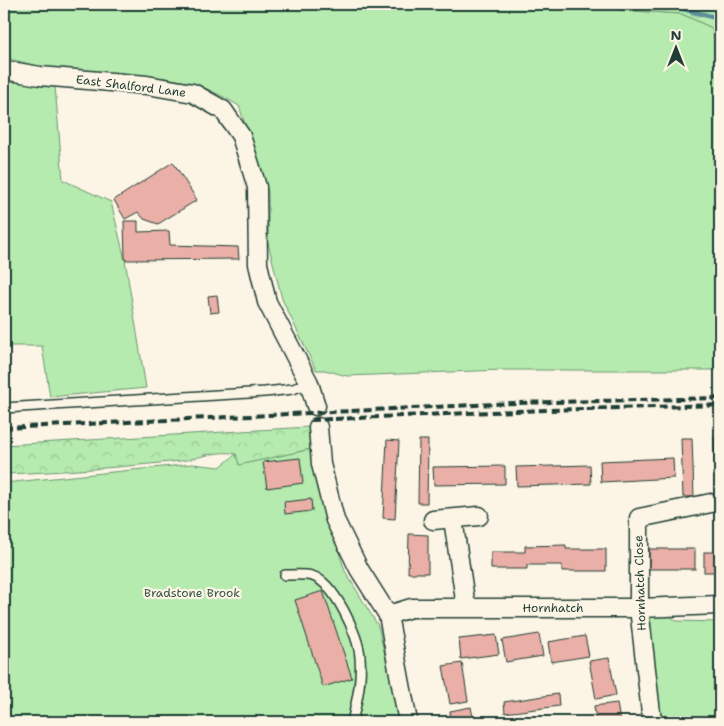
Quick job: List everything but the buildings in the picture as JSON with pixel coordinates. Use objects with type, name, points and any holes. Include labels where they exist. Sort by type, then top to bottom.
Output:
[{"type":"street","name":"East Shalford Lane","points":[[4,70],[40,76],[147,85],[193,93],[224,110],[241,136],[257,187],[258,264],[267,302],[309,383],[316,406]]},
{"type":"street","name":"East Shalford Lane","points":[[318,427],[321,464],[335,520],[359,569],[388,615]]},
{"type":"street","name":"Hornhatch Close","points":[[652,722],[639,608],[639,518],[711,503]]},
{"type":"street","points":[[434,520],[479,516]]},
{"type":"street","points":[[453,519],[466,608]]},
{"type":"street","name":"Hornhatch","points":[[388,615],[411,608],[639,608],[720,605]]},
{"type":"street","points":[[388,615],[408,722]]},
{"type":"lane","points":[[4,408],[265,392],[293,389],[309,383]]},
{"type":"lane","name":"East Shalford Lane","points":[[316,406],[318,427]]},
{"type":"lane","points":[[285,575],[313,576],[331,589],[344,608],[360,655],[360,686],[352,722]]},
{"type":"green space","points":[[4,4],[611,4],[619,10],[682,14],[712,28],[720,65],[720,370],[502,370],[347,376],[325,370],[316,370],[282,299],[268,243],[268,192],[239,106],[218,94],[179,81],[159,77],[67,71],[4,58]]},
{"type":"green space","points":[[611,4],[720,4],[720,65],[712,28],[682,14],[619,10]]},
{"type":"green space","points":[[4,81],[55,86],[63,180],[111,202],[125,260],[146,388],[50,397],[42,346],[4,346]]},
{"type":"green space","points":[[309,427],[311,449],[239,465],[236,454],[222,453],[187,460],[158,463],[70,471],[4,474],[4,445]]},
{"type":"green space","name":"Bradstone Brook","points":[[311,449],[318,487],[345,571],[378,626],[401,722],[4,722],[4,483],[192,464],[220,467],[236,454],[240,464]]},
{"type":"green space","points":[[656,614],[667,614],[677,621],[720,622],[720,722],[660,722],[645,626],[649,618]]},
{"type":"waterway","points":[[666,4],[720,19]]},
{"type":"railway","points":[[4,428],[515,403],[720,398]]},
{"type":"railway","points":[[311,420],[515,411],[720,405]]}]
